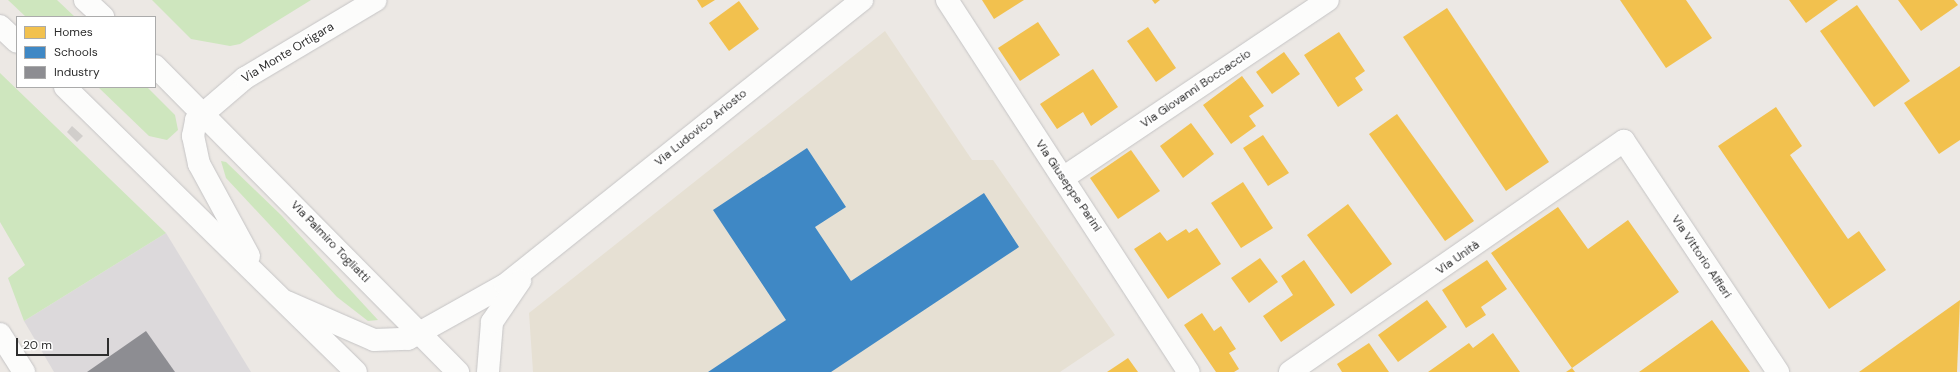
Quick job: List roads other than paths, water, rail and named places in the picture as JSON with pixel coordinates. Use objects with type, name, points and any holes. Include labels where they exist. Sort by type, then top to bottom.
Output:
[{"type":"street","points":[[85,0],[102,16]]},
{"type":"street","name":"Via Monte Ortigara","points":[[203,111],[245,78],[376,0]]},
{"type":"street","name":"Via Ludovico Ariosto","points":[[287,302],[374,340],[408,339],[490,295],[862,0]]},
{"type":"street","name":"Via Giuseppe Parini","points":[[946,0],[1189,372]]},
{"type":"street","name":"Via Giovanni Boccaccio","points":[[1063,178],[1328,0]]},
{"type":"street","points":[[0,26],[16,41]]},
{"type":"street","name":"Via Palmiro Togliatti","points":[[156,67],[203,111],[458,372]]},
{"type":"street","points":[[66,88],[257,272],[356,372]]},
{"type":"street","points":[[203,111],[193,136],[199,164],[257,272]]},
{"type":"street","name":"Via Unità","points":[[1290,372],[1624,142]]},
{"type":"street","name":"Via Vittorio Alfieri","points":[[1624,142],[1778,372]]},
{"type":"street","name":"Via Ludovico Ariosto","points":[[488,372],[492,322],[541,255]]},
{"type":"street","points":[[1,339],[24,372]]}]
